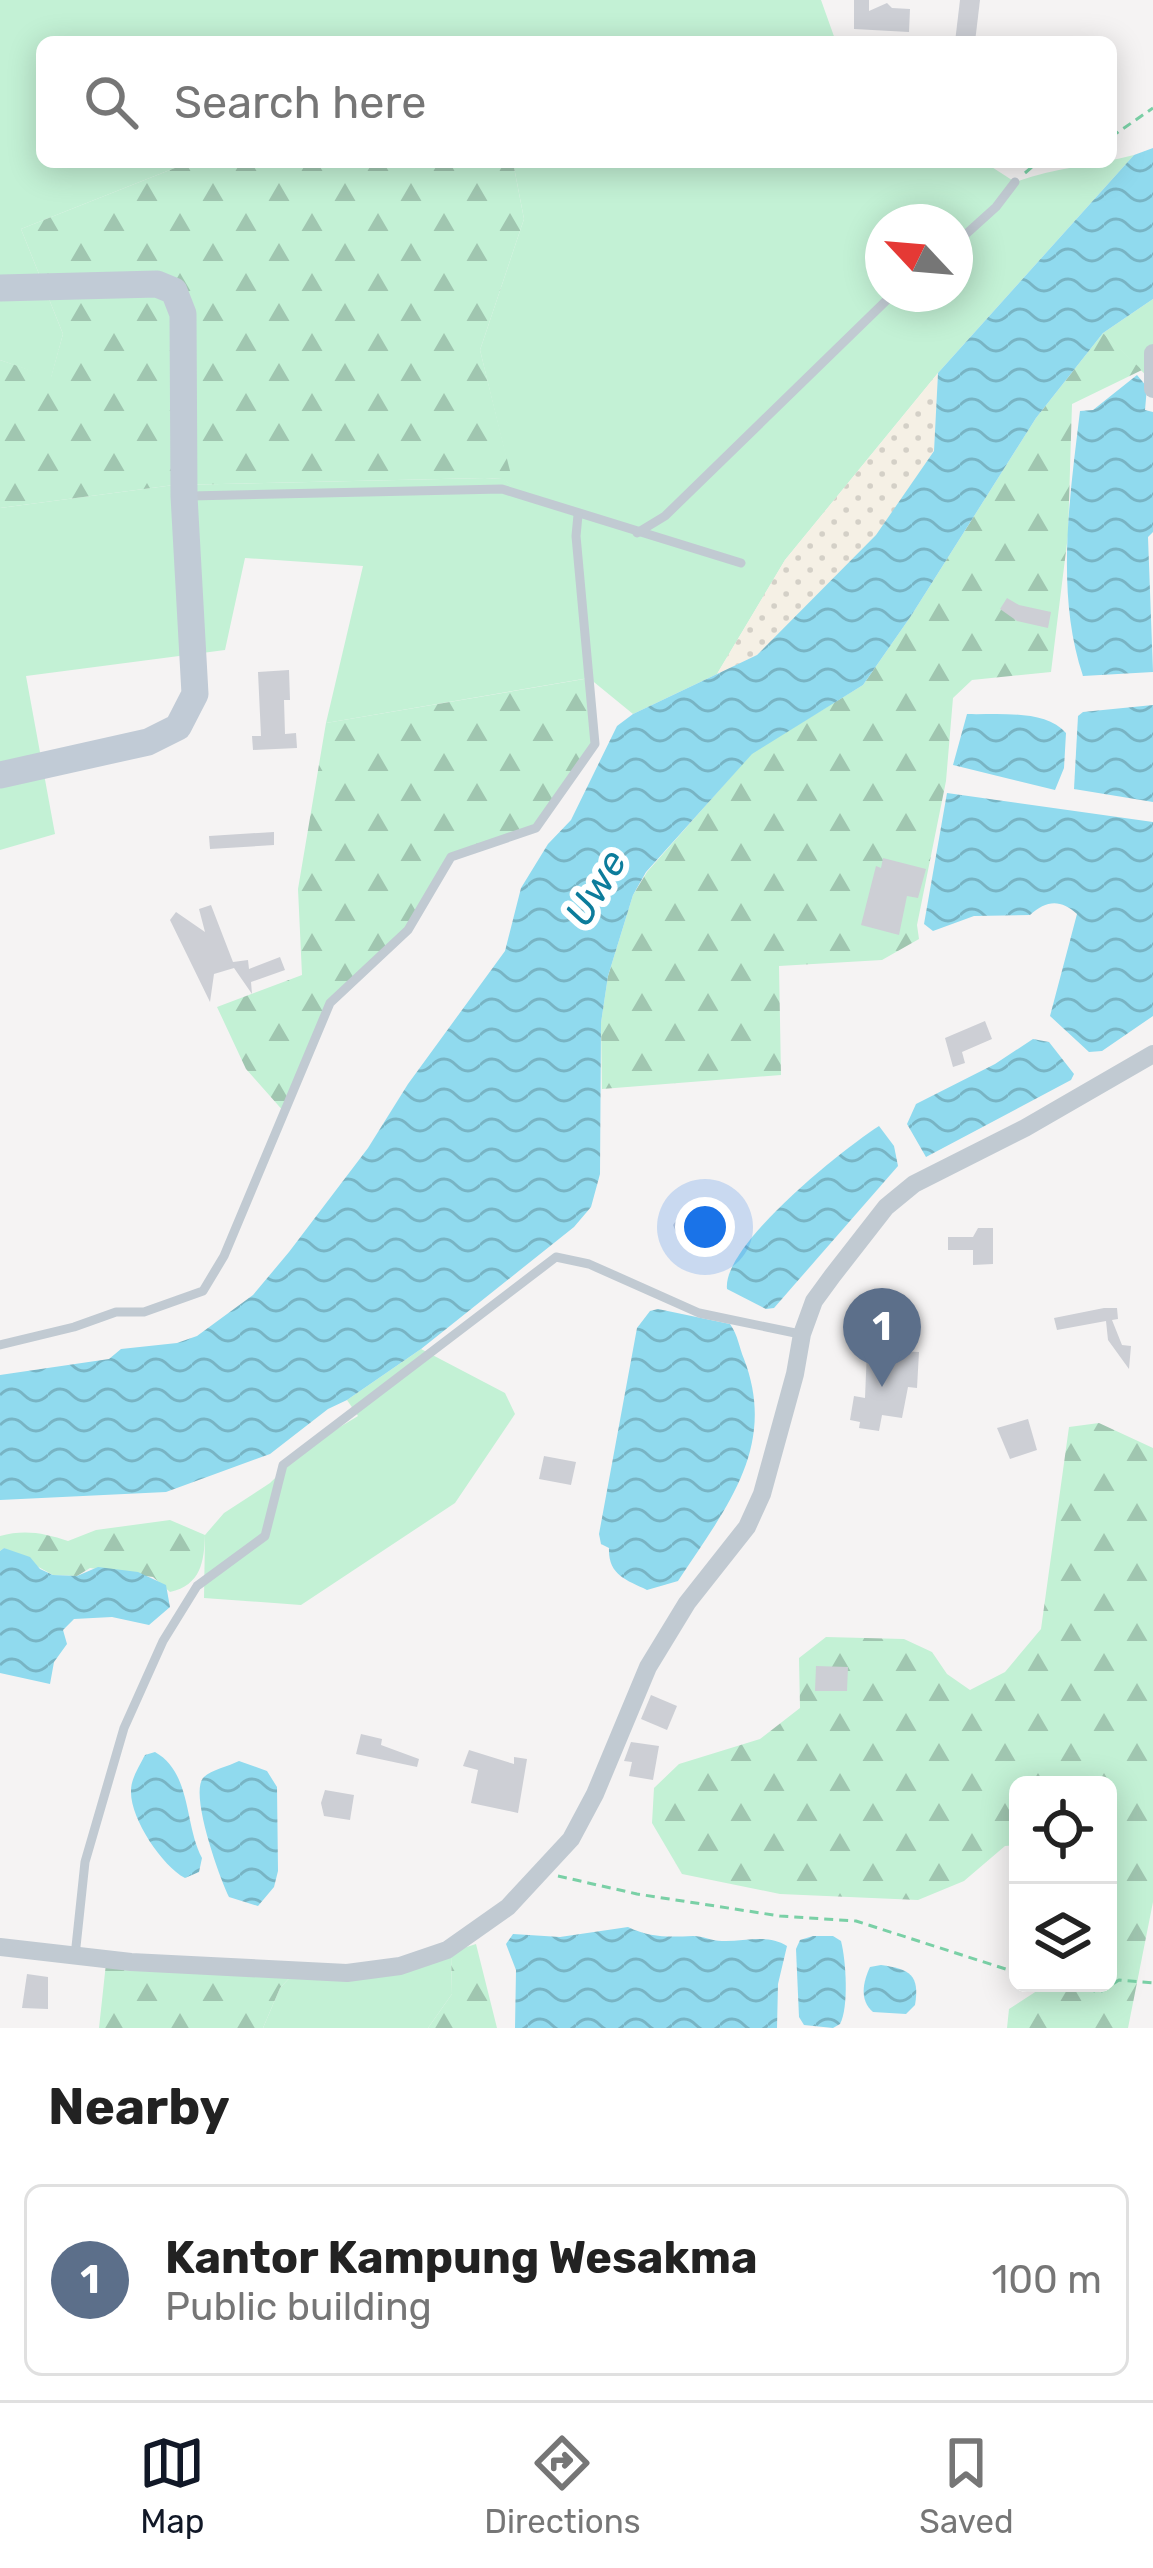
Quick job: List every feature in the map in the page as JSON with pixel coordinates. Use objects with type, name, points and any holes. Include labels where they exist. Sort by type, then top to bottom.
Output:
[{"type":"main road","points":[[0,288],[157,284],[174,291],[183,314],[184,496],[195,694],[178,727],[148,742],[0,775]]},
{"type":"street","points":[[1153,353],[1153,388]]},
{"type":"street","points":[[0,1947],[347,1973],[400,1966],[447,1950],[508,1907],[571,1839],[648,1667],[671,1627],[747,1527],[762,1494],[814,1301],[886,1207],[914,1184],[1025,1128],[1153,1054]]},
{"type":"lane","points":[[973,228],[1015,182]]},
{"type":"lane","points":[[637,533],[664,516],[874,312]]},
{"type":"lane","points":[[184,496],[482,487],[741,563]]},
{"type":"lane","points":[[0,1345],[116,1312],[144,1312],[203,1291],[224,1256],[330,1003],[408,930],[452,857],[536,828],[584,761],[595,744],[578,515]]},
{"type":"lane","points":[[75,1956],[85,1862],[142,1683],[196,1586],[266,1536],[283,1465],[556,1257],[589,1264],[699,1313],[802,1334]]},
{"type":"path","points":[[1117,133],[1153,109]]},
{"type":"path","points":[[1015,182],[1032,168]]},
{"type":"path","points":[[542,1873],[780,1916],[856,1921],[1009,1970]]},
{"type":"path","points":[[1117,1981],[1153,1983]]},
{"type":"green space","points":[[0,0],[821,0],[834,36],[36,36],[36,168],[175,168],[21,229],[63,334],[51,378],[0,360]]},
{"type":"green space","points":[[1134,155],[938,373],[785,560],[717,674],[633,714],[589,678],[326,723],[363,566],[245,558],[225,650],[26,676],[55,834],[0,850],[0,508],[174,485],[485,478],[503,479],[513,486],[480,350],[524,219],[514,168],[993,168],[1015,182],[1070,168],[1117,168],[1117,158]]},
{"type":"green space","points":[[175,168],[514,168],[524,219],[480,350],[514,487],[502,479],[485,478],[174,485],[0,508],[0,360],[51,377],[63,334],[21,229]]},
{"type":"green space","points":[[1153,299],[1153,382],[1103,333]]},
{"type":"green space","points":[[1103,333],[1142,370],[1072,404],[1068,535],[1051,672],[972,680],[953,698],[946,781],[917,925],[919,939],[882,960],[779,966],[781,1075],[602,1089],[601,1023],[608,976],[633,895],[647,872],[752,753],[863,685],[1036,418]]},
{"type":"green space","points":[[590,678],[595,744],[536,828],[451,858],[408,930],[330,1003],[285,1113],[246,1069],[217,1007],[302,975],[298,889],[326,723]]},
{"type":"green space","points":[[421,1349],[505,1393],[515,1414],[455,1503],[301,1605],[204,1598],[205,1535],[224,1513],[270,1483],[307,1447],[358,1416],[347,1400]]},
{"type":"green space","points":[[1099,1423],[1153,1448],[1153,1902],[1128,2028],[1007,2028],[1009,2009],[1035,1992],[1117,1992],[1117,1776],[1009,1776],[1009,1846],[964,1881],[918,1900],[780,1894],[682,1874],[652,1823],[654,1788],[679,1764],[760,1739],[800,1708],[799,1658],[826,1637],[904,1639],[932,1652],[947,1674],[970,1690],[1005,1672],[1041,1629],[1069,1427]]},
{"type":"green space","points":[[170,1520],[205,1535],[199,1571],[188,1584],[170,1592],[153,1577],[90,1568],[77,1576],[53,1575],[4,1548],[0,1551],[0,1536],[9,1534],[34,1533],[68,1541],[96,1530]]},
{"type":"green space","points":[[476,1944],[497,2028],[428,2028],[452,1994],[451,1952]]},
{"type":"green space","points":[[451,1952],[452,1994],[428,2028],[263,2028],[280,1988],[295,1972]]},
{"type":"green space","points":[[107,1954],[295,1972],[280,1988],[263,2028],[99,2028]]},
{"type":"sand","points":[[938,373],[934,451],[877,535],[757,655],[717,674],[785,560]]},
{"type":"water","name":"Uwe","points":[[1153,148],[1153,299],[1103,333],[1036,418],[863,685],[752,754],[646,872],[633,895],[608,976],[601,1023],[600,1174],[591,1207],[574,1227],[421,1349],[328,1409],[270,1454],[166,1492],[0,1500],[0,1375],[109,1359],[121,1349],[177,1343],[197,1336],[253,1295],[368,1148],[408,1084],[505,951],[521,888],[548,844],[571,820],[617,726],[757,655],[876,535],[934,451],[938,373],[1134,155]]},
{"type":"water","points":[[1137,375],[1147,387],[1145,410],[1153,412],[1153,532],[1148,537],[1153,672],[1083,676],[1074,644],[1067,578],[1080,411],[1093,410]]},
{"type":"water","points":[[1153,705],[1153,802],[1074,789],[1078,716]]},
{"type":"water","points":[[967,714],[1034,717],[1057,725],[1066,733],[1064,768],[1055,790],[953,765]]},
{"type":"water","points":[[947,793],[1153,822],[1153,1016],[1102,1051],[1089,1052],[1050,1016],[1077,914],[1065,906],[1048,904],[1030,915],[974,916],[933,931],[924,924]]},
{"type":"water","points":[[1033,1039],[1049,1042],[1074,1074],[1071,1080],[926,1157],[907,1124],[916,1104]]},
{"type":"water","points":[[879,1126],[894,1146],[898,1166],[774,1308],[766,1309],[727,1289],[731,1270],[763,1224],[814,1176]]},
{"type":"water","points":[[650,1311],[730,1324],[753,1391],[755,1421],[750,1449],[729,1503],[678,1581],[647,1590],[615,1571],[609,1548],[601,1544],[599,1534],[637,1328]]},
{"type":"water","points":[[4,1548],[30,1557],[53,1575],[77,1576],[98,1567],[138,1572],[166,1585],[170,1607],[149,1625],[112,1617],[74,1619],[63,1630],[67,1644],[54,1662],[50,1684],[0,1673],[0,1551]]},
{"type":"water","points":[[155,1752],[167,1761],[181,1786],[202,1858],[199,1872],[185,1878],[149,1840],[132,1802],[136,1773],[145,1755]]},
{"type":"water","points":[[239,1761],[267,1771],[277,1787],[278,1871],[274,1887],[258,1906],[229,1897],[207,1836],[200,1799],[204,1777]]},
{"type":"water","points":[[628,1927],[660,1936],[763,1939],[787,1946],[778,1984],[777,2028],[515,2028],[516,1970],[506,1944],[513,1934],[560,1937]]},
{"type":"water","points":[[813,1936],[841,1941],[845,2007],[840,2024],[833,2028],[804,2025],[799,2017],[796,1949],[800,1940]]},
{"type":"water","points":[[870,1967],[906,1972],[914,1980],[915,2005],[906,2014],[873,2012],[866,2002]]},
{"type":"building","points":[[854,0],[869,0],[869,11],[887,3],[910,9],[909,32],[854,29]]},
{"type":"building","points":[[960,0],[980,0],[976,36],[956,36]]},
{"type":"building","points":[[1007,598],[1051,612],[1048,628],[1017,621],[1000,609]]},
{"type":"building","points":[[289,670],[285,734],[296,733],[297,748],[253,750],[252,736],[261,736],[258,672]]},
{"type":"building","points":[[274,832],[274,845],[210,849],[209,836]]},
{"type":"building","points":[[883,858],[926,869],[918,898],[907,896],[899,935],[861,925],[876,866],[881,868]]},
{"type":"building","points":[[211,905],[233,962],[248,960],[249,969],[280,957],[285,970],[251,982],[252,994],[234,968],[214,974],[210,1002],[170,920],[176,912],[205,932],[199,909]]},
{"type":"building","points":[[985,1021],[992,1039],[962,1052],[965,1063],[953,1067],[945,1038]]},
{"type":"building","points":[[678,1218],[725,1224],[722,1247],[695,1249],[698,1231],[676,1232],[673,1225]]},
{"type":"building","points":[[978,1228],[993,1228],[993,1264],[973,1265],[973,1250],[948,1250],[948,1237],[973,1237]]},
{"type":"building","points":[[1117,1308],[1118,1319],[1112,1320],[1122,1345],[1131,1346],[1129,1369],[1108,1340],[1106,1321],[1057,1330],[1054,1318]]},
{"type":"building","points":[[867,1350],[919,1352],[917,1388],[908,1387],[902,1418],[882,1415],[879,1431],[859,1428],[860,1422],[850,1420],[854,1396],[865,1398]]},
{"type":"building","points":[[1028,1419],[1037,1450],[1010,1459],[997,1428]]},
{"type":"building","points":[[544,1456],[576,1462],[571,1485],[539,1479]]},
{"type":"building","points":[[816,1666],[848,1667],[847,1691],[815,1691]]},
{"type":"building","points":[[651,1695],[677,1706],[667,1730],[641,1719]]},
{"type":"building","points":[[361,1734],[382,1739],[381,1745],[419,1759],[417,1767],[356,1754]]},
{"type":"building","points":[[631,1742],[659,1746],[653,1780],[629,1776],[632,1762],[624,1761]]},
{"type":"building","points":[[469,1750],[514,1764],[514,1757],[527,1759],[518,1813],[471,1803],[478,1770],[463,1766]]},
{"type":"building","points":[[325,1790],[354,1795],[350,1820],[324,1816]]},
{"type":"building","points":[[27,1974],[48,1977],[48,2009],[22,2008]]},
{"type":"place","name":"Kantor Kampung Wesakma","points":[[882,1387]]}]
